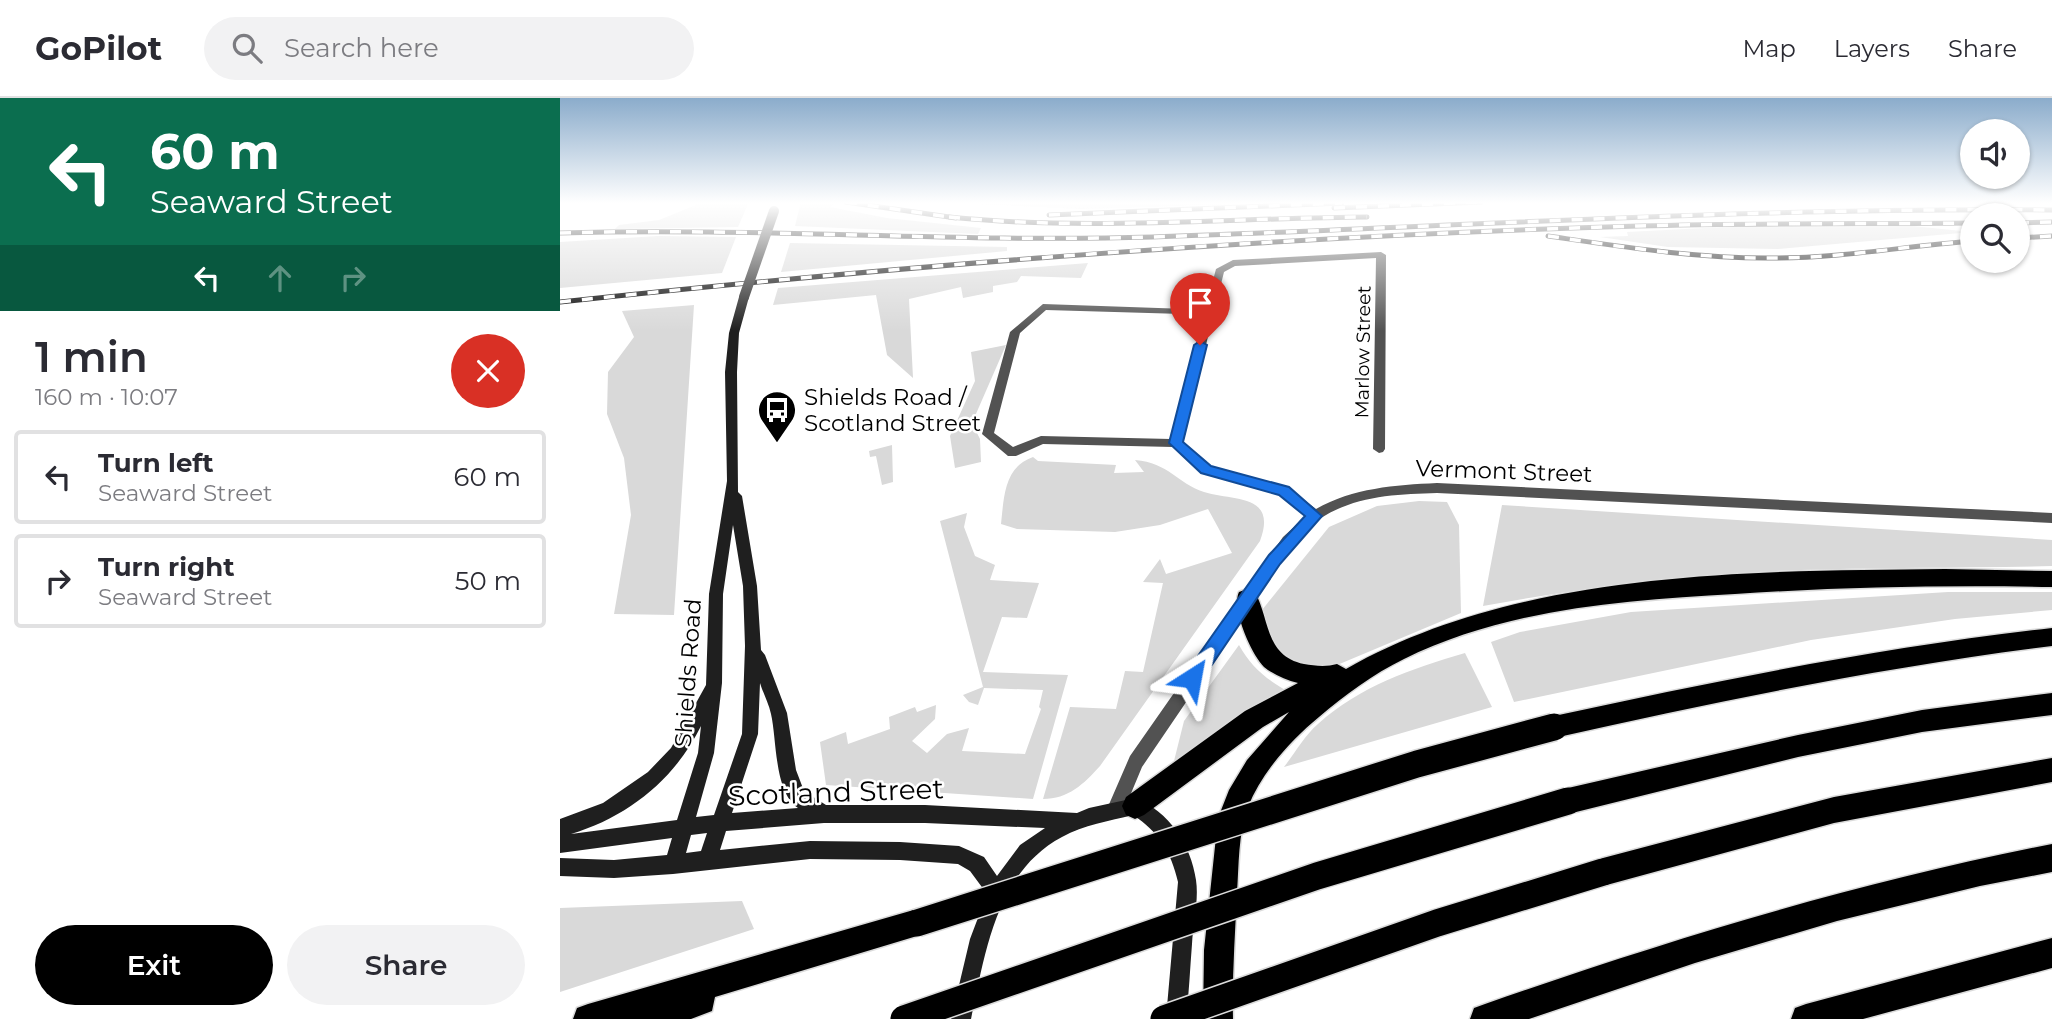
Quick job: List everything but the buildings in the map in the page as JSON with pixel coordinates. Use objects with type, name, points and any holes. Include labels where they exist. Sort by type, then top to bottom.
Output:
[{"type":"highway","points":[[1218,1019],[1216,966],[1225,843],[1237,799],[1275,743],[1298,719],[1346,680],[1380,660],[1445,632],[1544,606],[1674,589],[1911,577],[2052,579]]},
{"type":"highway","points":[[1247,598],[1253,630],[1262,650],[1273,663],[1291,673],[1331,676]]},
{"type":"highway","points":[[588,1019],[917,923],[1417,764],[1554,727],[1760,681],[1852,665],[2052,637]]},
{"type":"highway","points":[[1125,808],[1254,719],[1331,676],[1380,660]]},
{"type":"highway","points":[[904,1019],[1477,825],[1786,748],[1897,726],[2052,704]]},
{"type":"highway","points":[[1164,1019],[1455,917],[1603,872],[1833,810],[2052,770]]},
{"type":"highway","points":[[1485,1019],[1663,957],[1978,872],[2052,858]]},
{"type":"highway","points":[[647,1019],[917,923]]},
{"type":"highway","points":[[1807,1019],[2052,953]]},
{"type":"street","name":"Shields Road","points":[[708,858],[750,734],[753,646],[750,586],[733,481],[732,372],[734,333],[762,245]]},
{"type":"street","name":"Marlow Street","points":[[1176,443],[1219,271],[1233,263],[1381,255],[1379,449]]},
{"type":"street","points":[[1183,311],[1043,307],[1015,332],[988,434],[1012,453],[1041,440],[1176,443],[1206,469],[1284,491],[1315,516]]},
{"type":"street","name":"Shields Road","points":[[673,864],[706,753],[714,683],[716,594],[733,481]]},
{"type":"street","name":"Vermont Street","points":[[1125,808],[1136,762],[1288,541],[1315,516],[1367,494],[1437,488],[2052,518]]},
{"type":"street","points":[[753,646],[779,713],[788,770],[797,797],[824,814]]},
{"type":"street","points":[[560,828],[608,810],[663,770],[678,751],[714,683]]},
{"type":"street","points":[[961,1019],[982,926],[997,892],[1030,848],[1049,833],[1073,820],[1125,808],[1156,818],[1173,839],[1184,862],[1187,882],[1175,1019]]},
{"type":"street","name":"Scotland Street","points":[[560,844],[824,814],[925,814],[1073,820]]},
{"type":"street","points":[[560,867],[614,869],[810,849],[959,855],[977,864],[997,892]]},
{"type":"shaded area","points":[[560,245],[733,245],[722,273],[560,288]]},
{"type":"shaded area","points":[[789,245],[1007,247],[1007,251],[781,272]]},
{"type":"shaded area","points":[[1654,245],[1824,245],[1778,249],[1668,247]]},
{"type":"shaded area","points":[[1088,263],[1081,278],[1021,276],[1017,282],[993,286],[993,292],[963,298],[961,287],[909,299],[913,378],[887,355],[876,295],[773,305],[778,288]]},
{"type":"shaded area","points":[[694,305],[674,615],[614,614],[631,515],[624,458],[607,414],[608,372],[634,337],[622,311]]},
{"type":"shaded area","points":[[1006,345],[972,423],[980,439],[981,462],[955,468],[950,436],[975,381],[971,352]]},
{"type":"shaded area","points":[[892,445],[893,482],[882,485],[876,456],[870,457],[869,451]]},
{"type":"shaded area","points":[[1033,457],[1038,461],[1116,465],[1114,473],[1144,472],[1135,460],[1147,462],[1165,469],[1204,492],[1249,502],[1263,514],[1264,525],[1260,541],[1100,766],[1075,789],[1060,796],[1043,799],[1070,707],[1116,709],[1125,671],[1143,672],[1163,583],[1143,582],[1160,559],[1166,574],[1232,553],[1208,509],[1160,525],[1115,532],[1017,529],[1001,524],[1007,484],[1011,475],[1023,462]]},
{"type":"shaded area","points":[[1419,501],[1447,502],[1459,525],[1461,613],[1330,668],[1290,664],[1275,653],[1262,610],[1329,527],[1377,506]]},
{"type":"shaded area","points":[[1502,505],[2052,540],[2052,566],[1832,569],[1721,574],[1602,587],[1483,606]]},
{"type":"shaded area","points":[[967,513],[964,527],[975,556],[995,565],[990,580],[1039,583],[1027,618],[1002,617],[983,672],[1068,675],[1033,799],[826,785],[820,742],[846,732],[848,744],[890,729],[889,717],[915,707],[917,712],[936,705],[935,719],[912,741],[927,753],[947,734],[969,728],[962,751],[1025,754],[1041,709],[1039,707],[1043,690],[984,688],[978,705],[969,702],[963,695],[983,687],[940,521]]},
{"type":"shaded area","points":[[1948,592],[2052,592],[2052,610],[1955,619],[1811,640],[1514,702],[1491,642],[1520,632],[1631,612]]},
{"type":"shaded area","points":[[1239,645],[1260,672],[1289,692],[1173,765],[1184,721]]},
{"type":"shaded area","points":[[1465,653],[1492,707],[1284,767],[1313,728],[1351,699],[1406,672]]},
{"type":"shaded area","points":[[742,901],[754,929],[560,992],[560,908]]},
{"type":"railway","points":[[560,302],[963,264],[1218,245]]},
{"type":"railway","points":[[1612,245],[1662,252],[1747,258],[1825,256],[1933,245]]},
{"type":"place","name":"Shields Road / Scotland Street","points":[[777,444]]},
{"type":"route","points":[[1192,678],[1274,559],[1288,541],[1315,516],[1284,491],[1206,469],[1176,443],[1200,345]]}]
